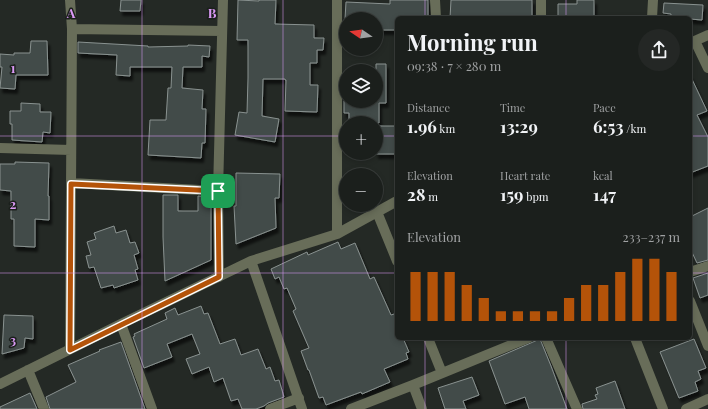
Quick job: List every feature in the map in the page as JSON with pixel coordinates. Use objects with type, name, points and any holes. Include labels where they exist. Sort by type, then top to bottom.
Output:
[{"type":"street","points":[[70,0],[72,29],[70,350]]},
{"type":"street","points":[[219,277],[218,191],[222,0]]},
{"type":"street","points":[[337,0],[337,234]]},
{"type":"street","points":[[435,0],[436,16]]},
{"type":"street","points":[[541,0],[541,16]]},
{"type":"street","points":[[652,16],[653,0]]},
{"type":"street","points":[[72,29],[222,31]]},
{"type":"street","points":[[708,35],[693,42],[708,68]]},
{"type":"street","points":[[0,148],[71,150]]},
{"type":"street","points":[[71,184],[218,191]]},
{"type":"street","points":[[383,209],[395,202]]},
{"type":"street","points":[[0,384],[251,261],[337,234],[377,212],[395,256]]},
{"type":"street","points":[[251,261],[302,409]]},
{"type":"street","points":[[692,271],[708,266]]},
{"type":"street","points":[[692,306],[708,346]]},
{"type":"street","points":[[121,324],[152,409]]},
{"type":"street","points":[[429,340],[442,373]]},
{"type":"street","points":[[350,409],[523,340]]},
{"type":"street","points":[[547,340],[577,409]]},
{"type":"street","points":[[636,340],[663,409]]},
{"type":"street","points":[[28,370],[44,409]]},
{"type":"street","points":[[413,385],[422,409]]},
{"type":"street","points":[[270,409],[299,398]]},
{"type":"street","points":[[686,409],[708,399]]},
{"type":"building","points":[[121,0],[141,0],[140,11],[120,11]]},
{"type":"building","points":[[238,0],[276,0],[275,24],[314,25],[314,38],[324,38],[323,50],[317,50],[317,63],[310,63],[310,85],[318,85],[317,112],[285,111],[286,80],[263,79],[262,116],[279,119],[275,142],[235,135],[239,112],[247,113],[248,78],[248,40],[237,40]]},
{"type":"building","points":[[390,0],[428,0],[428,16],[395,16],[395,30],[383,30],[383,12],[345,12],[346,2],[390,4]]},
{"type":"building","points":[[451,0],[532,0],[532,16],[450,16]]},
{"type":"building","points":[[577,0],[594,0],[594,16],[558,16],[558,4],[577,4]]},
{"type":"building","points":[[664,3],[703,5],[702,20],[692,19],[692,16],[671,16],[671,14],[663,13]]},
{"type":"building","points":[[31,41],[47,41],[48,75],[16,75],[15,89],[0,88],[2,67],[0,67],[0,54],[14,55],[14,53],[30,53]]},
{"type":"building","points":[[78,42],[148,47],[188,45],[210,46],[209,57],[202,56],[202,67],[183,67],[182,88],[203,90],[202,109],[206,109],[205,143],[202,143],[201,158],[148,155],[150,120],[166,120],[168,88],[171,88],[172,67],[130,67],[130,76],[116,75],[117,55],[78,53]]},
{"type":"building","points":[[383,64],[386,64],[386,103],[383,103]]},
{"type":"building","points":[[692,79],[707,111],[697,115],[708,137],[708,166],[692,172]]},
{"type":"building","points":[[21,103],[40,104],[40,112],[51,112],[50,133],[43,132],[42,142],[12,140],[10,111],[21,111]]},
{"type":"building","points":[[344,108],[379,108],[379,116],[349,116],[349,113],[344,113]]},
{"type":"building","points":[[383,126],[395,126],[395,154],[383,154]]},
{"type":"building","points":[[15,162],[49,163],[49,220],[35,219],[35,247],[14,246],[14,219],[11,219],[11,191],[0,190],[0,164],[15,164]]},
{"type":"building","points":[[236,173],[280,174],[279,198],[275,198],[276,228],[236,244],[234,206],[236,206]]},
{"type":"building","points":[[163,195],[178,195],[178,211],[198,211],[198,196],[211,197],[211,260],[165,281],[163,237]]},
{"type":"building","points":[[708,208],[708,260],[697,263],[692,252],[692,216]]},
{"type":"building","points":[[114,226],[116,233],[126,230],[130,243],[135,242],[139,253],[134,255],[138,269],[135,270],[138,280],[114,288],[113,285],[101,288],[94,267],[89,268],[86,256],[91,255],[87,242],[96,239],[94,233]]},
{"type":"building","points":[[338,242],[341,249],[355,243],[370,279],[374,277],[391,315],[395,314],[395,340],[404,340],[409,352],[406,353],[408,359],[384,369],[390,382],[362,394],[361,392],[326,405],[323,397],[319,398],[301,351],[309,348],[293,311],[296,309],[287,288],[284,289],[279,277],[275,279],[271,269],[307,252],[308,255]]},
{"type":"building","points":[[708,273],[708,295],[700,298],[693,278]]},
{"type":"building","points":[[201,306],[204,314],[208,313],[220,344],[235,339],[241,355],[258,349],[266,369],[270,367],[275,381],[279,380],[284,397],[256,409],[242,409],[238,399],[231,401],[223,378],[214,382],[209,367],[192,374],[186,359],[200,354],[192,334],[167,344],[172,357],[144,368],[133,337],[135,336],[134,334],[167,319],[165,313],[175,308],[178,315]]},
{"type":"building","points":[[4,315],[33,316],[33,339],[25,338],[24,348],[2,354]]},
{"type":"building","points":[[694,339],[706,368],[698,371],[701,379],[695,382],[698,391],[679,398],[660,352]]},
{"type":"building","points":[[540,340],[567,409],[529,409],[525,397],[505,404],[489,361]]},
{"type":"building","points":[[121,342],[145,409],[50,409],[46,397],[76,382],[68,365],[100,351],[99,350]]},
{"type":"building","points":[[472,377],[479,395],[463,401],[466,409],[445,409],[438,388]]},
{"type":"building","points":[[615,381],[625,409],[583,409],[582,404],[597,399],[595,395],[598,394],[596,388]]},
{"type":"building","points":[[30,393],[37,409],[0,409],[0,407]]},
{"type":"route","points":[[71,184],[218,191],[219,277],[70,350],[71,184]]}]
